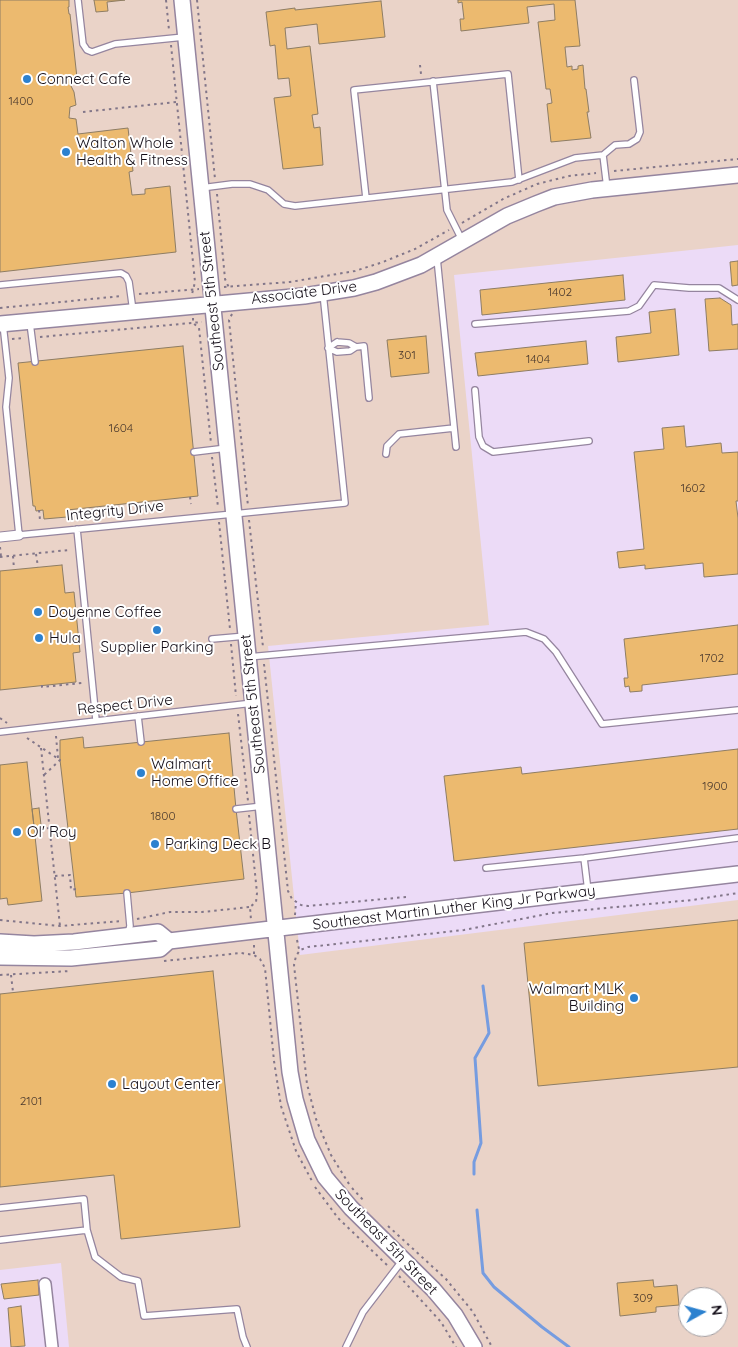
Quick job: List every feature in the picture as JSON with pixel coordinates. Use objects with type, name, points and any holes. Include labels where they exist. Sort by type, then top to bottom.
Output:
[{"type":"street","name":"Southeast 5th Street","points":[[182,0],[212,304],[219,449],[233,513],[291,1080],[295,1099],[307,1140],[325,1177],[339,1195],[447,1305],[461,1324],[474,1347]]},
{"type":"street","name":"Associate Drive","points":[[2,324],[323,293],[376,282],[421,265],[507,216],[571,193],[738,175]]},
{"type":"street","name":"Integrity Drive","points":[[0,537],[19,535]]},
{"type":"street","name":"Southeast Martin Luther King Jr Parkway","points":[[0,957],[72,958],[160,949],[169,941],[276,930],[738,874]]},
{"type":"street","name":"Southeast Martin Luther King Jr Parkway","points":[[0,942],[34,944],[74,942],[126,928],[158,932],[169,941]]},
{"type":"street","points":[[45,1284],[52,1347]]},
{"type":"lane","points":[[78,0],[83,44],[87,50],[92,52],[115,44],[186,36]]},
{"type":"lane","points":[[366,198],[354,90],[508,74],[519,180]]},
{"type":"lane","points":[[201,188],[250,184],[268,190],[284,204],[295,206],[519,180],[575,158],[603,154],[615,145],[629,144],[636,140],[640,132],[634,80]]},
{"type":"lane","points":[[433,82],[447,210],[463,241]]},
{"type":"lane","points":[[603,154],[607,188]]},
{"type":"lane","points":[[437,256],[456,447]]},
{"type":"lane","points":[[0,285],[121,273],[126,276],[129,282],[132,311]]},
{"type":"lane","points":[[475,324],[629,311],[639,306],[654,285],[720,288],[738,300]]},
{"type":"lane","points":[[323,293],[328,348],[338,352],[350,351],[356,347],[364,346],[369,398]]},
{"type":"lane","points":[[30,321],[35,362]]},
{"type":"lane","points":[[2,324],[9,378],[6,407],[19,535]]},
{"type":"lane","name":"Integrity Drive","points":[[19,535],[345,503],[328,348]]},
{"type":"lane","points":[[475,390],[479,437],[483,446],[492,452],[589,441]]},
{"type":"lane","points":[[386,454],[387,446],[399,434],[454,428]]},
{"type":"lane","points":[[194,452],[219,449]]},
{"type":"lane","points":[[77,528],[96,720]]},
{"type":"lane","points":[[248,657],[526,632],[544,639],[556,652],[602,724],[738,710]]},
{"type":"lane","points":[[212,639],[246,636]]},
{"type":"lane","name":"Respect Drive","points":[[0,732],[253,703]]},
{"type":"lane","points":[[138,716],[140,742]]},
{"type":"lane","points":[[236,809],[263,806]]},
{"type":"lane","points":[[486,868],[584,858],[738,838]]},
{"type":"lane","points":[[584,858],[588,892]]},
{"type":"lane","points":[[126,893],[130,926],[126,928]]},
{"type":"lane","points":[[0,1208],[84,1199],[87,1230],[95,1257],[121,1277],[138,1281],[144,1316],[238,1309],[243,1337],[247,1347]]},
{"type":"lane","points":[[0,1240],[87,1230]]},
{"type":"lane","points":[[346,1347],[363,1312],[403,1260]]},
{"type":"path","points":[[166,0],[169,30]]},
{"type":"path","points":[[197,0],[215,176]]},
{"type":"path","points":[[171,46],[195,282],[191,297]]},
{"type":"path","points":[[420,65],[421,77]]},
{"type":"path","points":[[83,112],[176,102]]},
{"type":"path","points":[[614,171],[738,159]]},
{"type":"path","points":[[466,220],[503,199],[537,184],[568,176],[596,173]]},
{"type":"path","points":[[217,198],[226,279],[231,293]]},
{"type":"path","points":[[222,287],[290,282],[355,271],[415,249],[444,233]]},
{"type":"path","points":[[0,308],[200,289]]},
{"type":"path","points":[[232,312],[229,320],[248,502]]},
{"type":"path","points":[[193,318],[193,323]]},
{"type":"path","points":[[38,337],[202,322]]},
{"type":"path","points":[[193,323],[199,328],[219,449],[217,506]]},
{"type":"path","points":[[14,339],[25,338]]},
{"type":"path","points":[[190,497],[191,504]]},
{"type":"path","points":[[39,510],[40,520]]},
{"type":"path","points":[[249,519],[288,891],[292,899],[308,906],[406,897]]},
{"type":"path","points":[[219,522],[230,630]]},
{"type":"path","points":[[0,547],[1,557],[69,550]]},
{"type":"path","points":[[36,554],[38,567]]},
{"type":"path","points":[[13,556],[14,569]]},
{"type":"path","points":[[231,644],[236,697]]},
{"type":"path","points":[[42,685],[82,683]]},
{"type":"path","points":[[238,713],[248,798]]},
{"type":"path","points":[[44,775],[60,760],[58,759],[56,736]]},
{"type":"path","points":[[58,759],[41,748],[60,926]]},
{"type":"path","points":[[249,817],[257,893],[256,902]]},
{"type":"path","points":[[34,829],[50,828]]},
{"type":"path","points":[[55,876],[70,874],[71,890],[76,889]]},
{"type":"path","points":[[367,1205],[349,1184],[331,1155],[316,1120],[307,1084],[294,965],[300,950],[308,947],[464,930],[552,913],[692,900],[738,893]]},
{"type":"path","points":[[284,900],[292,899]]},
{"type":"path","points":[[134,919],[170,912],[202,912],[250,907],[256,902],[260,902]]},
{"type":"path","points":[[294,909],[296,902]]},
{"type":"path","points":[[250,907],[251,916]]},
{"type":"path","points":[[0,920],[60,926],[126,928]]},
{"type":"path","points":[[298,946],[300,950]]},
{"type":"path","points":[[254,950],[254,955],[265,968],[278,1088]]},
{"type":"path","points":[[290,956],[296,956]]},
{"type":"path","points":[[260,960],[265,959]]},
{"type":"path","points":[[11,975],[13,992]]},
{"type":"path","points":[[388,1225],[446,1279],[473,1312],[492,1347]]},
{"type":"path","points":[[407,1283],[441,1322],[456,1347]]},
{"type":"shaded area","name":"Walmart Home Office","points":[[0,0],[738,0],[738,245],[454,275],[489,625],[268,646],[300,955],[738,900],[738,1347],[69,1347],[61,1263],[0,1270]]},
{"type":"building","name":"Walton Whole Health & Fitness","points":[[0,0],[69,0],[68,7],[77,78],[69,82],[74,92],[76,105],[70,107],[69,118],[76,119],[78,134],[128,128],[133,171],[129,172],[132,195],[145,194],[145,189],[170,186],[176,252],[0,272]]},
{"type":"building","points":[[94,0],[125,0],[107,2],[108,11],[96,12]]},
{"type":"building","points":[[458,0],[575,0],[580,46],[565,47],[567,67],[572,66],[572,70],[578,69],[578,66],[583,65],[591,138],[551,142],[547,104],[552,103],[550,89],[546,89],[538,22],[555,20],[554,4],[527,7],[529,23],[461,31],[460,19],[464,19],[462,2],[458,3]]},
{"type":"building","points":[[381,1],[385,37],[319,44],[317,24],[285,28],[287,49],[310,46],[318,114],[312,115],[314,128],[320,127],[323,165],[283,169],[274,98],[291,96],[289,78],[278,79],[275,45],[270,46],[266,12]]},
{"type":"building","points":[[738,261],[738,285],[732,286],[730,262]]},
{"type":"building","points":[[623,275],[625,300],[482,315],[480,290]]},
{"type":"building","points":[[720,298],[731,305],[732,325],[738,324],[738,349],[709,351],[705,299]]},
{"type":"building","points":[[675,309],[679,355],[618,362],[616,337],[651,333],[649,312]]},
{"type":"building","points":[[426,336],[429,373],[391,377],[387,340]]},
{"type":"building","points":[[586,341],[588,364],[478,376],[475,353]]},
{"type":"building","points":[[183,346],[198,496],[67,510],[67,517],[44,519],[43,510],[36,511],[35,506],[33,506],[18,363]]},
{"type":"building","points":[[684,426],[686,447],[721,443],[722,453],[738,452],[738,501],[736,501],[738,518],[738,574],[704,577],[703,563],[645,569],[645,565],[619,568],[617,552],[644,549],[634,452],[664,449],[662,428]]},
{"type":"building","name":"Hula","points":[[62,565],[65,593],[74,592],[80,652],[73,653],[76,682],[0,690],[0,571]]},
{"type":"building","points":[[738,625],[738,674],[642,685],[642,691],[630,692],[629,686],[625,687],[624,678],[628,678],[624,639]]},
{"type":"building","name":"Parking Deck B","points":[[229,733],[244,879],[76,897],[60,760],[60,740],[83,737],[84,748]]},
{"type":"building","points":[[738,749],[738,829],[454,861],[444,776],[521,767],[522,774]]},
{"type":"building","name":"Ol' Roy","points":[[27,762],[42,901],[8,905],[7,898],[0,899],[0,765]]},
{"type":"building","points":[[39,808],[42,833],[35,834],[32,809]]},
{"type":"building","name":"Walmart MLK Building","points":[[738,920],[738,1067],[538,1086],[524,943]]},
{"type":"building","name":"Layout Center","points":[[213,971],[240,1227],[121,1239],[114,1175],[0,1187],[0,994]]},
{"type":"building","points":[[38,1280],[39,1295],[4,1299],[1,1284]]},
{"type":"building","points":[[653,1280],[654,1287],[677,1285],[678,1305],[656,1307],[656,1312],[620,1316],[617,1283]]},
{"type":"building","points":[[21,1306],[25,1346],[11,1347],[8,1308]]},
{"type":"waterway","points":[[474,1174],[474,1162],[481,1143],[475,1058],[489,1033],[483,986]]},
{"type":"waterway","points":[[477,1210],[483,1273],[494,1287],[569,1347]]},
{"type":"place","name":"Connect Cafe","points":[[27,79]]},
{"type":"place","name":"Walton Whole Health & Fitness","points":[[66,152]]},
{"type":"place","name":"Doyenne Coffee","points":[[38,612]]},
{"type":"place","name":"Supplier Parking","points":[[157,630]]},
{"type":"place","name":"Hula","points":[[39,638]]},
{"type":"place","name":"Walmart Home Office","points":[[141,773]]},
{"type":"place","name":"Ol' Roy","points":[[17,832]]},
{"type":"place","name":"Parking Deck B","points":[[155,844]]},
{"type":"place","name":"Walmart MLK Building","points":[[634,998]]},
{"type":"place","name":"Layout Center","points":[[112,1084]]}]
